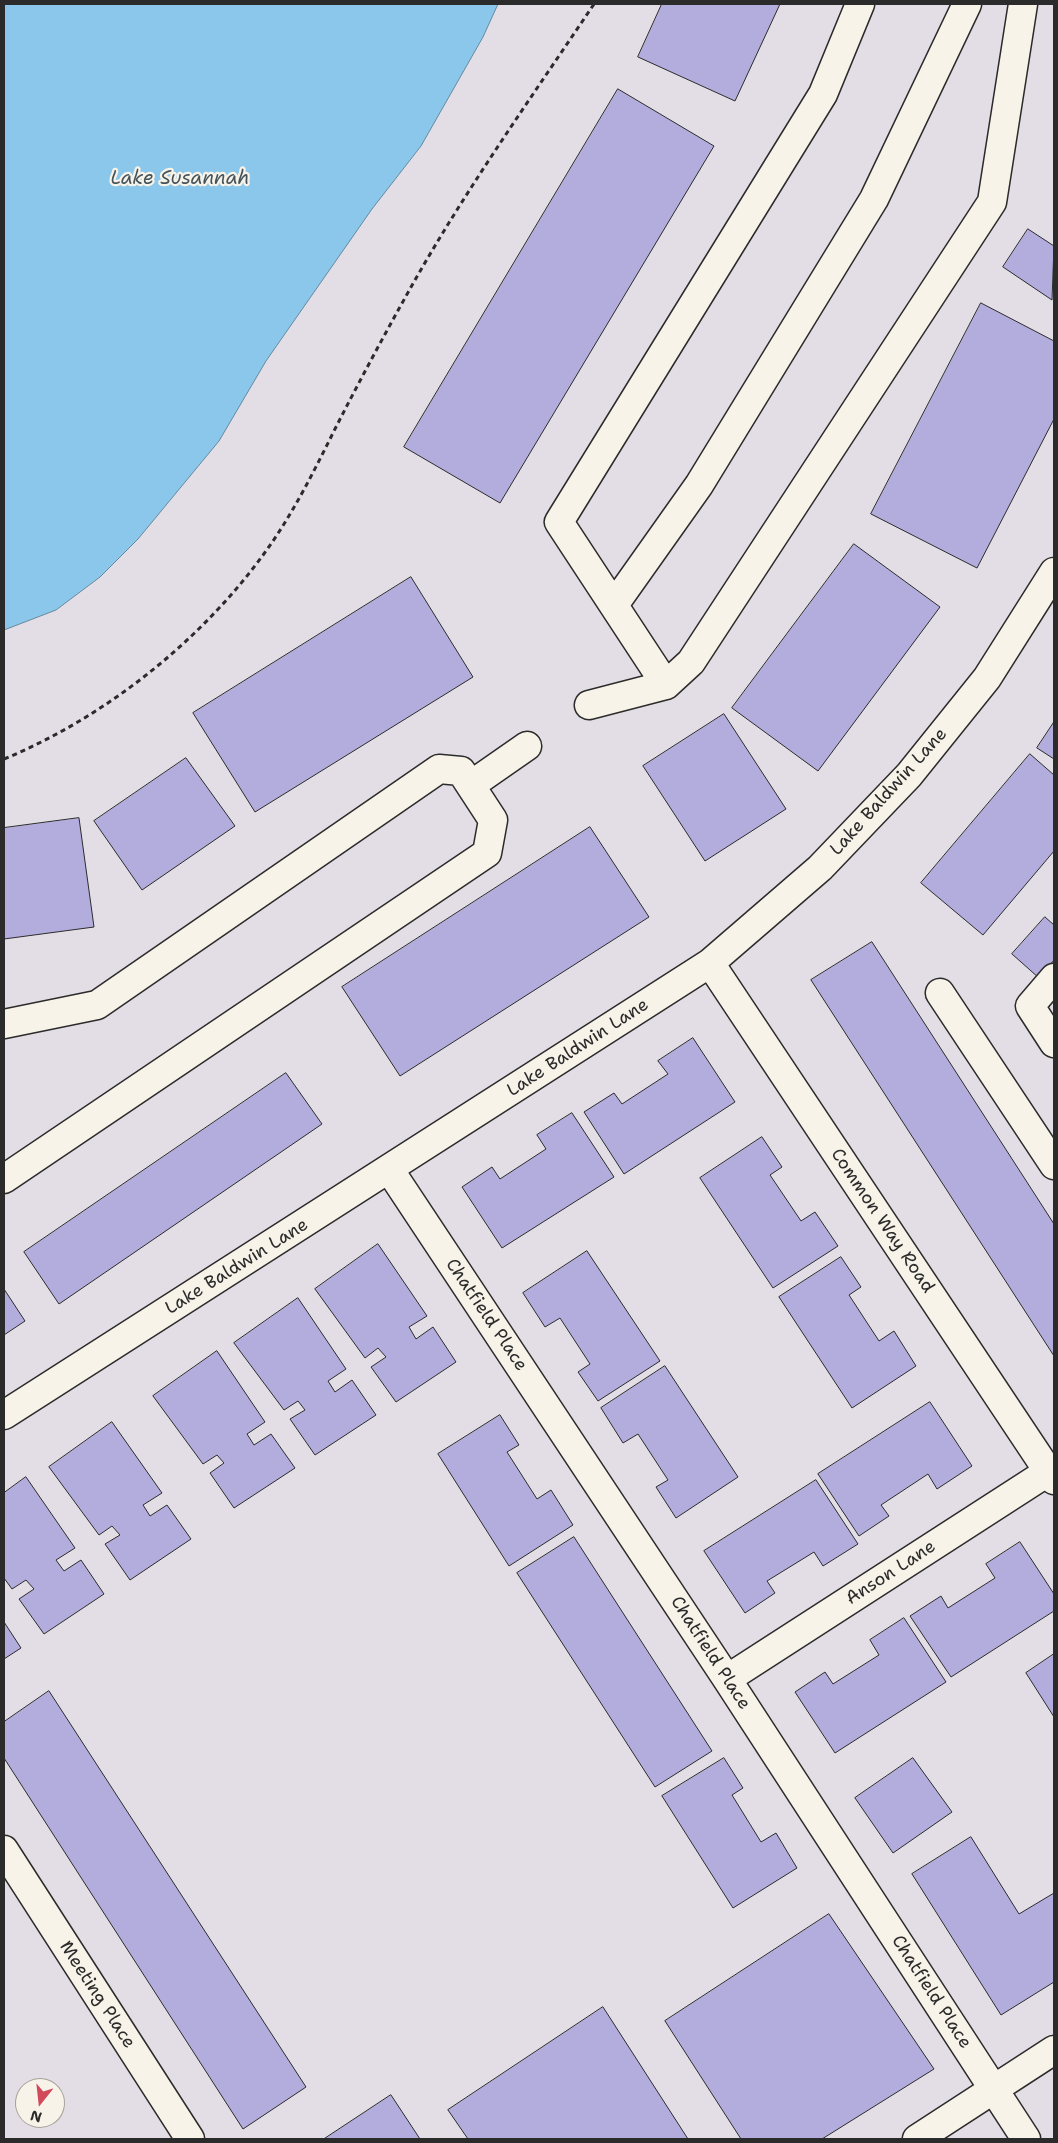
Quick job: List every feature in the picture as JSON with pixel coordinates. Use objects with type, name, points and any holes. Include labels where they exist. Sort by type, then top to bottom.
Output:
[{"type":"street","points":[[666,685],[559,522],[824,94],[860,4]]},
{"type":"street","points":[[614,605],[699,485],[874,199],[967,4]]},
{"type":"street","points":[[589,705],[666,685],[691,662],[992,202],[1023,4]]},
{"type":"street","name":"Lake Baldwin Lane","points":[[4,1415],[710,963],[820,868],[909,775],[987,678],[1053,576]]},
{"type":"street","points":[[471,785],[527,746]]},
{"type":"street","points":[[4,1024],[97,1004],[439,769],[461,771],[493,820],[487,853],[4,1179]]},
{"type":"street","name":"Common Way Road","points":[[710,963],[1052,1473]]},
{"type":"street","points":[[1054,978],[1030,1006],[1054,1043]]},
{"type":"street","points":[[940,993],[1054,1165]]},
{"type":"street","name":"Chatfield Place","points":[[389,1170],[728,1679],[1026,2139]]},
{"type":"street","name":"Anson Lane","points":[[728,1679],[1052,1473]]},
{"type":"street","name":"Meeting Place","points":[[4,1850],[190,2139]]},
{"type":"street","points":[[917,2139],[1054,2050]]},
{"type":"path","points":[[4,759],[43,741],[79,720],[141,678],[200,626],[248,575],[289,516],[393,320],[436,244],[474,182],[594,4]]},
{"type":"water","name":"Lake Susannah","points":[[4,4],[498,4],[483,37],[421,146],[372,209],[266,361],[219,441],[138,539],[100,577],[56,610],[4,630]]},
{"type":"building","points":[[662,4],[780,4],[735,101],[638,57]]},
{"type":"building","points":[[618,89],[714,146],[500,503],[404,447]]},
{"type":"building","points":[[1028,229],[1054,246],[1052,300],[1003,267]]},
{"type":"building","points":[[981,303],[1054,341],[1054,419],[977,568],[871,514]]},
{"type":"building","points":[[854,544],[940,607],[818,771],[732,708]]},
{"type":"building","points":[[411,577],[473,677],[255,812],[193,713]]},
{"type":"building","points":[[724,714],[786,809],[705,861],[643,766]]},
{"type":"building","points":[[1054,722],[1054,759],[1037,748]]},
{"type":"building","points":[[1030,754],[1054,775],[1054,851],[983,935],[921,883]]},
{"type":"building","points":[[186,758],[235,826],[142,890],[94,821]]},
{"type":"building","points":[[79,818],[94,927],[4,939],[4,828]]},
{"type":"building","points":[[590,827],[649,917],[400,1076],[342,987]]},
{"type":"building","points":[[1045,917],[1054,925],[1054,960],[1039,978],[1012,954]]},
{"type":"building","points":[[872,942],[1054,1224],[1054,1356],[811,980]]},
{"type":"building","points":[[693,1038],[735,1102],[624,1174],[584,1112],[614,1093],[622,1104],[668,1074],[658,1061]]},
{"type":"building","points":[[286,1073],[322,1124],[59,1304],[24,1252]]},
{"type":"building","points":[[572,1113],[614,1177],[502,1248],[462,1187],[492,1167],[500,1179],[546,1149],[537,1135]]},
{"type":"building","points":[[762,1137],[782,1167],[770,1175],[801,1221],[815,1212],[838,1246],[773,1288],[700,1178]]},
{"type":"building","points":[[378,1244],[427,1316],[409,1327],[416,1339],[433,1327],[456,1362],[396,1402],[371,1367],[386,1357],[378,1348],[365,1358],[315,1289]]},
{"type":"building","points":[[587,1251],[660,1361],[598,1401],[578,1372],[590,1364],[560,1318],[545,1327],[523,1293]]},
{"type":"building","points":[[841,1257],[861,1287],[849,1295],[879,1341],[894,1331],[916,1366],[852,1408],[779,1297]]},
{"type":"building","points":[[4,1289],[25,1321],[4,1335]]},
{"type":"building","points":[[298,1298],[346,1369],[328,1381],[335,1392],[352,1380],[376,1415],[315,1455],[290,1419],[305,1410],[298,1401],[284,1410],[234,1343]]},
{"type":"building","points":[[217,1351],[265,1422],[247,1434],[254,1445],[271,1434],[295,1468],[234,1508],[210,1473],[224,1463],[217,1455],[203,1464],[153,1396]]},
{"type":"building","points":[[665,1366],[738,1477],[676,1518],[656,1487],[668,1480],[638,1434],[623,1443],[601,1408]]},
{"type":"building","points":[[930,1402],[972,1466],[937,1489],[928,1474],[881,1505],[889,1516],[859,1536],[818,1474]]},
{"type":"building","points":[[500,1415],[519,1445],[507,1452],[537,1499],[551,1490],[573,1525],[509,1566],[438,1454]]},
{"type":"building","points":[[112,1422],[162,1493],[143,1505],[150,1516],[167,1505],[191,1539],[130,1580],[105,1544],[120,1535],[112,1526],[99,1535],[49,1467]]},
{"type":"building","points":[[26,1477],[75,1548],[56,1560],[64,1571],[81,1560],[104,1594],[44,1634],[19,1599],[34,1589],[26,1580],[12,1589],[4,1578],[4,1493]]},
{"type":"building","points":[[816,1480],[858,1544],[823,1566],[814,1552],[767,1581],[775,1593],[745,1613],[704,1551]]},
{"type":"building","points":[[574,1537],[712,1751],[655,1787],[517,1573]]},
{"type":"building","points":[[1020,1542],[1054,1594],[1054,1611],[951,1677],[910,1616],[941,1596],[948,1608],[995,1578],[986,1564]]},
{"type":"building","points":[[904,1618],[946,1682],[835,1753],[795,1692],[825,1672],[833,1684],[879,1655],[870,1640]]},
{"type":"building","points":[[4,1622],[21,1648],[4,1659]]},
{"type":"building","points":[[1054,1654],[1054,1717],[1026,1673]]},
{"type":"building","points":[[49,1691],[306,2087],[243,2129],[4,1758],[4,1722]]},
{"type":"building","points":[[724,1758],[743,1788],[732,1795],[761,1842],[776,1833],[797,1868],[733,1908],[662,1796]]},
{"type":"building","points":[[913,1758],[952,1812],[893,1853],[855,1798]]},
{"type":"building","points":[[971,1837],[1019,1914],[1054,1893],[1054,1982],[1001,2015],[912,1874]]},
{"type":"building","points":[[829,1914],[934,2069],[822,2139],[741,2139],[665,2021]]},
{"type":"building","points":[[603,2007],[688,2139],[468,2139],[448,2110]]},
{"type":"building","points":[[391,2095],[420,2139],[324,2139]]}]
